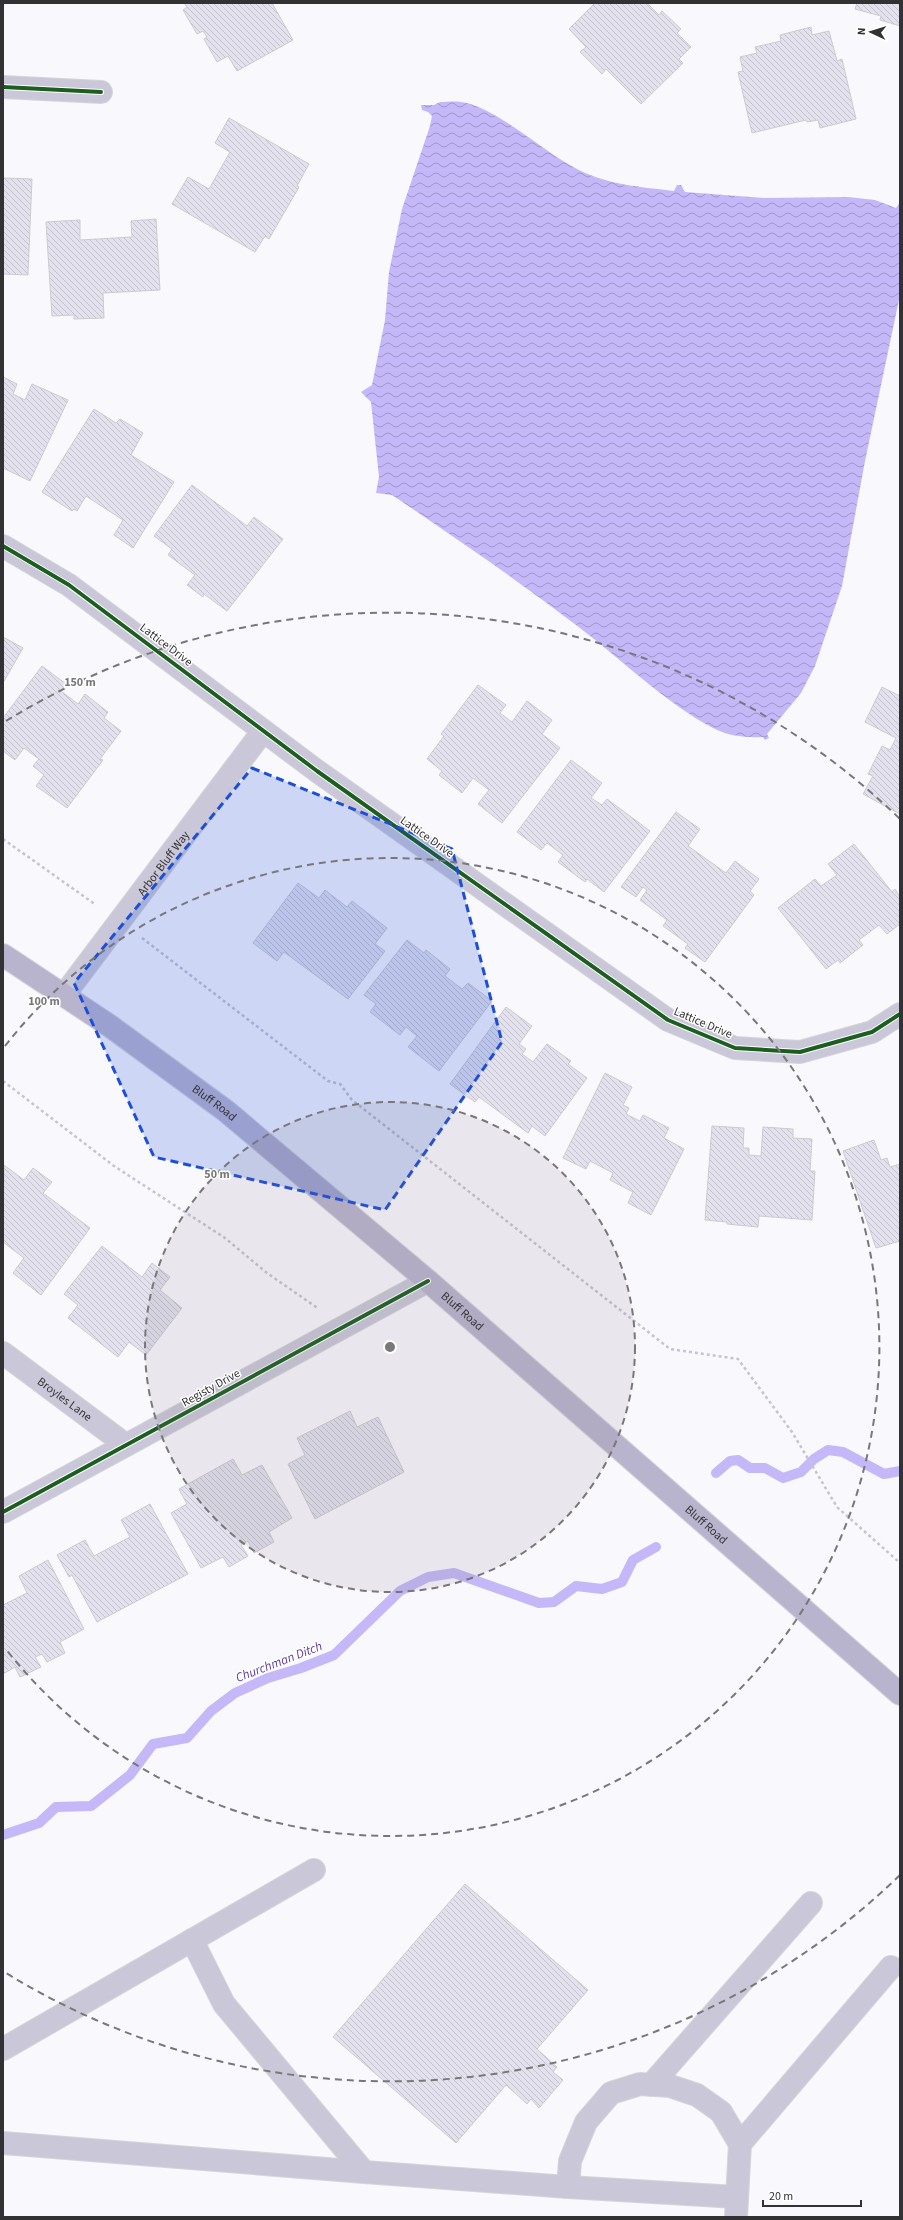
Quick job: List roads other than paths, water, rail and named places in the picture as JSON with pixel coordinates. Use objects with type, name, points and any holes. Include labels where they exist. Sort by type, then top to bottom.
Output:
[{"type":"main road","name":"Bluff Road","points":[[3,955],[110,1026],[226,1111],[428,1281],[900,1694]]},
{"type":"street","points":[[3,87],[101,92]]},
{"type":"street","name":"Lattice Drive","points":[[3,546],[69,585],[317,771],[668,1020],[736,1048],[800,1052],[872,1032],[900,1014]]},
{"type":"street","name":"Arbor Bluff Way","points":[[64,995],[263,731]]},
{"type":"street","name":"Registy Drive","points":[[3,1512],[428,1281]]},
{"type":"street","name":"Broyles Lane","points":[[3,1353],[126,1445]]},
{"type":"street","points":[[3,2049],[314,1870]]},
{"type":"street","points":[[652,2085],[811,1903]]},
{"type":"street","points":[[192,1940],[224,2004],[364,2172]]},
{"type":"street","points":[[740,2144],[891,1967]]},
{"type":"street","points":[[3,2143],[568,2187],[736,2207],[740,2144],[721,2112],[697,2095],[670,2086],[640,2084],[611,2093],[586,2122],[570,2162],[568,2187]]},
{"type":"water","points":[[440,102],[461,102],[490,112],[566,163],[590,175],[614,182],[638,187],[674,191],[677,185],[681,185],[685,192],[764,198],[848,197],[875,200],[896,208],[900,202],[900,295],[865,461],[842,586],[815,666],[801,693],[767,734],[769,738],[765,740],[763,737],[731,735],[713,728],[696,718],[679,707],[580,628],[488,560],[392,495],[376,493],[379,477],[371,402],[361,392],[372,385],[385,320],[389,272],[402,209],[430,126],[432,116],[428,112],[422,110],[421,105],[434,105]]},
{"type":"waterway","name":"Churchman Ditch","points":[[716,1473],[730,1461],[738,1460],[750,1468],[765,1468],[783,1478],[801,1472],[814,1459],[828,1450],[843,1452],[884,1474],[900,1471]]},
{"type":"waterway","name":"Churchman Ditch","points":[[3,1835],[39,1823],[56,1807],[91,1806],[130,1775],[153,1744],[187,1738],[211,1711],[235,1693],[268,1678],[301,1668],[334,1655],[400,1591],[428,1577],[454,1573],[539,1603],[554,1602],[576,1586],[602,1589],[622,1582],[633,1560],[656,1547]]}]
